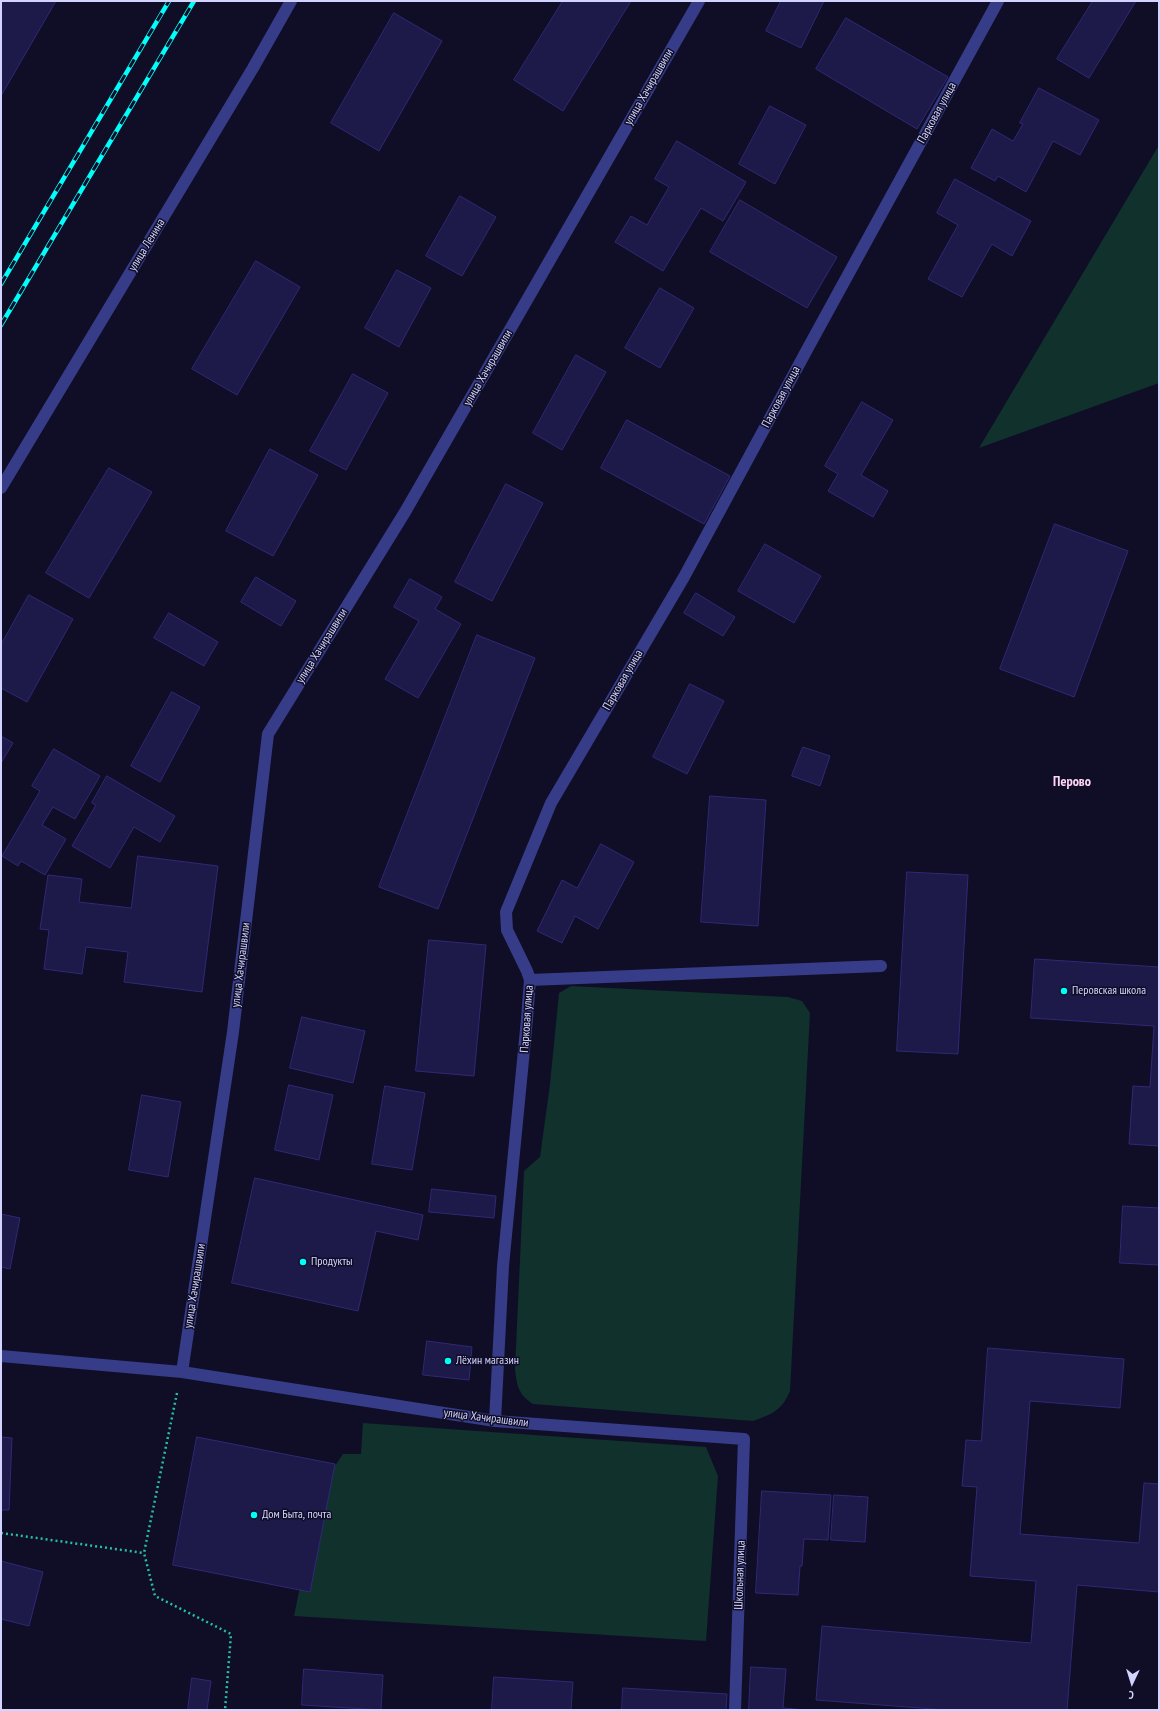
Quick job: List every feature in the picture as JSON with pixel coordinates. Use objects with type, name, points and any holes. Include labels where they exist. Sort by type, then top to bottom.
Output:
[{"type":"street","name":"улица Ленина","points":[[1,488],[253,68],[291,1]]},
{"type":"street","name":"улица Хачирашвили","points":[[182,1372],[233,1032],[268,734],[405,512],[699,1]]},
{"type":"street","name":"Парковая улица","points":[[495,1421],[503,1266],[528,1018],[530,980],[507,930],[506,912],[551,803],[684,577],[998,1]]},
{"type":"street","points":[[530,980],[881,966]]},
{"type":"street","name":"улица Хачирашвили","points":[[1,1356],[182,1372],[495,1421],[744,1439]]},
{"type":"street","name":"Школьная улица","points":[[735,1710],[744,1439]]},
{"type":"path","points":[[182,1372],[144,1553],[155,1596],[231,1634],[225,1710]]},
{"type":"path","points":[[1,1533],[144,1553]]},
{"type":"green space","points":[[1159,145],[1159,383],[979,448]]},
{"type":"green space","points":[[571,986],[788,997],[802,1001],[810,1013],[790,1391],[784,1403],[766,1416],[753,1421],[533,1404],[524,1397],[519,1389],[515,1369],[524,1171],[540,1157],[550,1084],[559,993]]},
{"type":"green space","points":[[363,1423],[706,1447],[718,1476],[706,1641],[294,1616],[320,1488],[343,1454],[361,1454]]},
{"type":"building","points":[[1,1],[56,1],[1,96]]},
{"type":"building","points":[[563,1],[631,1],[563,111],[514,80]]},
{"type":"building","points":[[781,1],[824,1],[801,48],[766,31]]},
{"type":"building","points":[[1093,1],[1136,1],[1089,78],[1057,59]]},
{"type":"building","points":[[394,13],[442,41],[379,151],[331,123]]},
{"type":"building","points":[[846,18],[948,77],[917,129],[816,69]]},
{"type":"building","points":[[1039,88],[1099,120],[1080,155],[1053,141],[1026,192],[998,176],[995,181],[971,168],[992,129],[1013,141],[1023,124],[1020,123]]},
{"type":"building","points":[[770,106],[806,125],[775,184],[739,164]]},
{"type":"building","points":[[677,141],[746,182],[723,221],[701,208],[663,271],[615,242],[631,216],[647,225],[669,187],[655,179]]},
{"type":"building","points":[[955,179],[1031,221],[1012,256],[992,244],[962,297],[928,279],[958,225],[937,213]]},
{"type":"building","points":[[460,196],[496,217],[462,276],[426,256]]},
{"type":"building","points":[[740,200],[837,257],[807,308],[710,252]]},
{"type":"building","points":[[256,261],[300,287],[237,395],[192,369]]},
{"type":"building","points":[[397,270],[431,288],[399,347],[365,328]]},
{"type":"building","points":[[660,288],[694,308],[660,368],[625,348]]},
{"type":"building","points":[[576,355],[606,372],[562,450],[533,433]]},
{"type":"building","points":[[353,374],[388,393],[346,470],[310,451]]},
{"type":"building","points":[[862,402],[893,420],[861,475],[888,491],[873,517],[828,491],[838,474],[825,466]]},
{"type":"building","points":[[627,420],[730,476],[704,524],[601,468]]},
{"type":"building","points":[[270,449],[318,475],[273,556],[226,531]]},
{"type":"building","points":[[109,468],[152,492],[89,598],[46,573]]},
{"type":"building","points":[[506,484],[543,503],[492,601],[455,582]]},
{"type":"building","points":[[1055,524],[1128,551],[1074,697],[1000,669]]},
{"type":"building","points":[[765,544],[821,576],[794,623],[738,591]]},
{"type":"building","points":[[256,577],[296,601],[281,626],[241,602]]},
{"type":"building","points":[[410,579],[442,597],[435,609],[461,624],[418,698],[385,679],[419,621],[394,607]]},
{"type":"building","points":[[696,593],[735,617],[723,636],[684,613]]},
{"type":"building","points":[[29,595],[73,619],[27,702],[1,688],[1,645]]},
{"type":"building","points":[[169,613],[218,642],[204,666],[154,638]]},
{"type":"building","points":[[477,635],[535,658],[438,909],[379,887]]},
{"type":"building","points":[[690,684],[724,701],[687,774],[653,757]]},
{"type":"building","points":[[172,692],[200,707],[160,782],[131,766]]},
{"type":"building","points":[[1,736],[13,743],[1,763]]},
{"type":"building","points":[[803,747],[830,756],[820,786],[792,776]]},
{"type":"building","points":[[54,749],[100,776],[75,819],[53,807],[42,825],[66,839],[45,875],[21,861],[18,866],[2,856],[40,791],[32,786]]},
{"type":"building","points":[[107,776],[175,816],[160,842],[134,827],[110,868],[72,846],[96,805],[92,803]]},
{"type":"building","points":[[710,796],[766,800],[758,926],[701,922]]},
{"type":"building","points":[[601,844],[634,862],[598,929],[575,916],[562,943],[537,931],[562,880],[577,888]]},
{"type":"building","points":[[138,856],[218,866],[202,992],[124,982],[128,952],[86,947],[82,974],[44,969],[49,930],[40,929],[48,875],[82,879],[79,902],[131,908]]},
{"type":"building","points":[[907,872],[968,875],[958,1054],[897,1051]]},
{"type":"building","points":[[429,940],[486,945],[474,1076],[416,1071]]},
{"type":"building","points":[[1035,959],[1159,967],[1159,1146],[1129,1144],[1133,1086],[1150,1087],[1154,1026],[1031,1018]]},
{"type":"building","points":[[302,1017],[365,1031],[353,1083],[290,1068]]},
{"type":"building","points":[[289,1085],[333,1095],[319,1160],[275,1150]]},
{"type":"building","points":[[385,1086],[425,1093],[412,1170],[372,1164]]},
{"type":"building","points":[[142,1095],[181,1102],[168,1177],[129,1170]]},
{"type":"building","name":"Продукты","points":[[255,1178],[423,1215],[418,1240],[376,1231],[358,1311],[232,1283]]},
{"type":"building","points":[[432,1189],[496,1196],[494,1218],[429,1212]]},
{"type":"building","points":[[1123,1206],[1159,1208],[1159,1265],[1120,1263]]},
{"type":"building","points":[[1,1214],[20,1218],[10,1269],[1,1267]]},
{"type":"building","name":"Лёхин магазин","points":[[427,1341],[472,1347],[469,1380],[423,1375]]},
{"type":"building","points":[[988,1348],[1124,1359],[1120,1408],[1030,1401],[1020,1534],[1139,1543],[1144,1483],[1159,1484],[1159,1592],[1077,1585],[1067,1710],[946,1710],[816,1700],[822,1626],[1031,1643],[1036,1581],[970,1576],[977,1487],[962,1486],[966,1440],[981,1441]]},
{"type":"building","points":[[1,1437],[12,1438],[9,1510],[1,1510]]},
{"type":"building","name":"Дом Быта, почта","points":[[197,1437],[335,1464],[310,1592],[173,1565]]},
{"type":"building","points":[[762,1491],[831,1495],[828,1540],[804,1539],[798,1595],[756,1593]]},
{"type":"building","points":[[834,1495],[868,1497],[865,1542],[831,1540]]},
{"type":"building","points":[[1,1561],[43,1572],[29,1626],[1,1619]]},
{"type":"building","points":[[751,1667],[786,1669],[783,1708],[806,1710],[749,1710]]},
{"type":"building","points":[[304,1669],[383,1675],[381,1710],[302,1705]]},
{"type":"building","points":[[494,1677],[573,1682],[571,1710],[492,1710]]},
{"type":"building","points":[[192,1678],[211,1681],[207,1710],[188,1710]]},
{"type":"building","points":[[623,1688],[727,1694],[726,1710],[622,1710]]},
{"type":"railway","points":[[1,284],[169,1]]},
{"type":"railway","points":[[1,325],[194,1]]},
{"type":"place","name":"Перовская школа","points":[[1064,991]]},
{"type":"place","name":"Продукты","points":[[303,1262]]},
{"type":"place","name":"Лёхин магазин","points":[[448,1361]]},
{"type":"place","name":"Дом Быта, почта","points":[[254,1515]]},
{"type":"district","name":"Перово","points":[[1072,782]]}]
